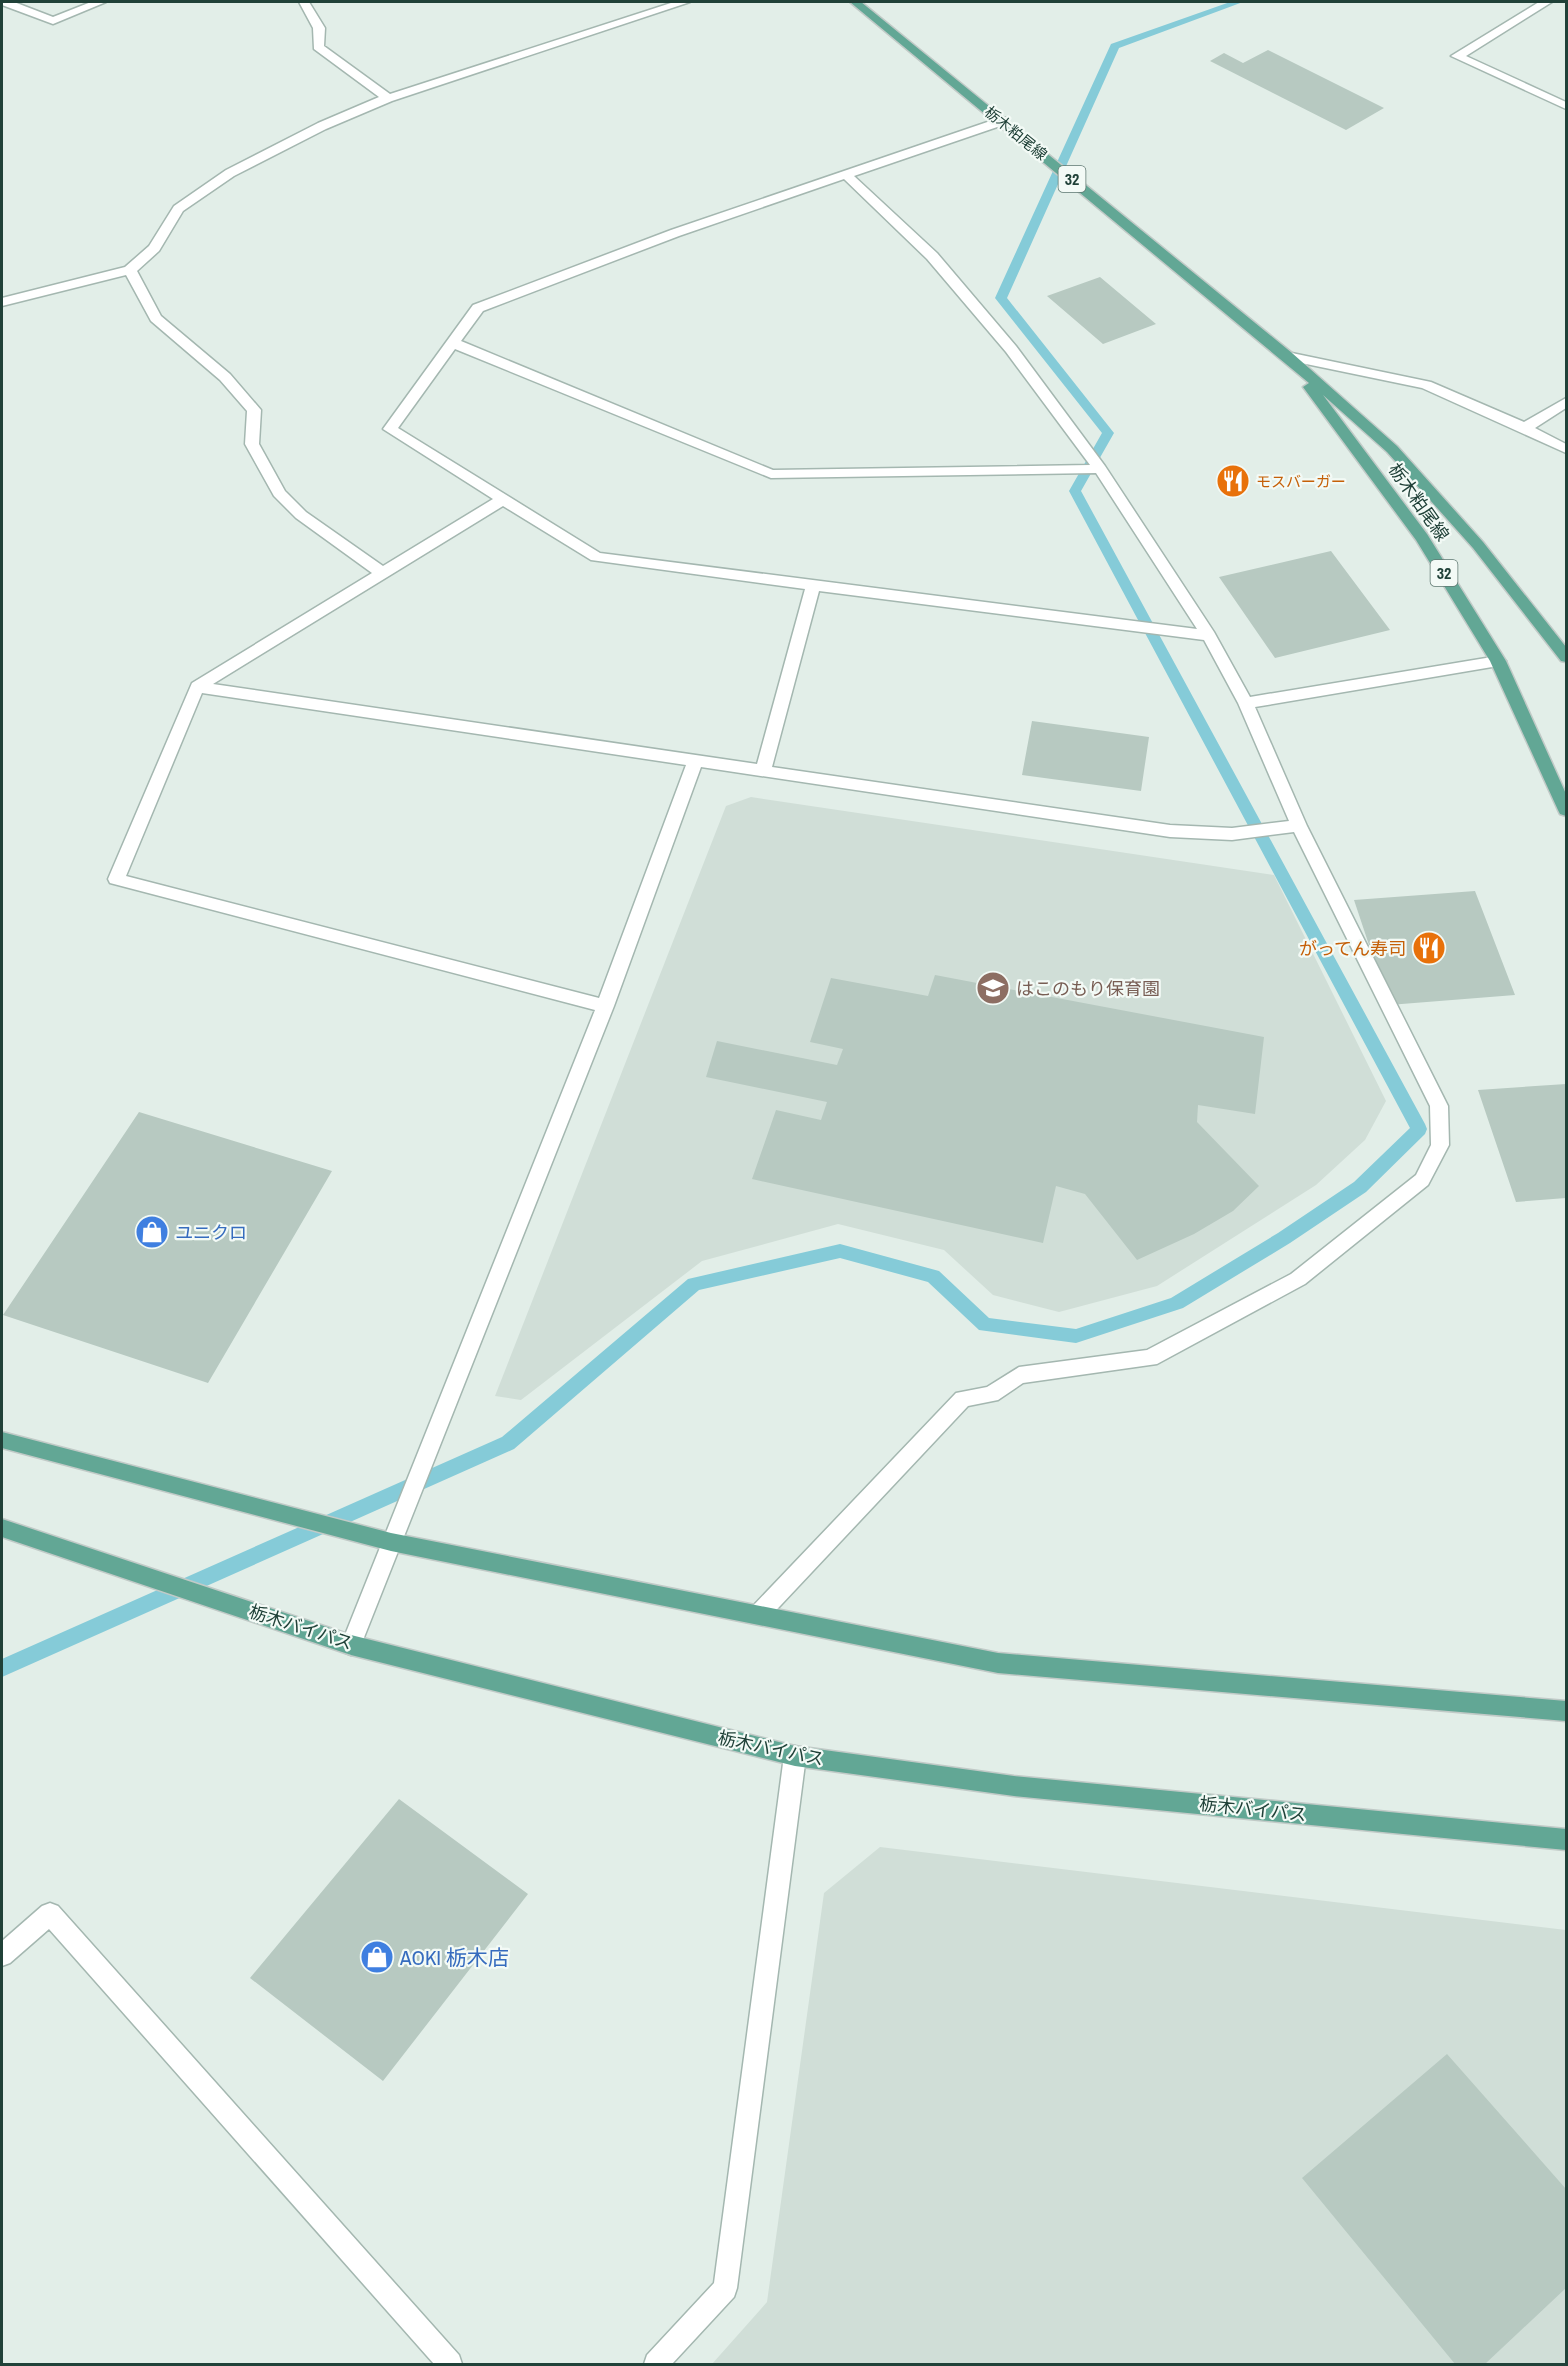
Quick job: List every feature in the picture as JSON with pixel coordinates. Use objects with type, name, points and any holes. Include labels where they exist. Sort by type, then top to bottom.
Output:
[{"type":"main road","name":"栃木粕尾線","points":[[855,2],[1287,356],[1392,449],[1478,546],[1566,657]]},
{"type":"main road","name":"栃木粕尾線","points":[[1287,356],[1422,537],[1498,661],[1566,810]]},
{"type":"main road","points":[[2,1440],[391,1542],[998,1663],[1566,1711]]},
{"type":"main road","name":"栃木バイパス","points":[[2,1528],[351,1645],[795,1756],[1014,1786],[1566,1840]]},
{"type":"street","points":[[5,2],[52,21],[100,2]]},
{"type":"street","points":[[304,2],[319,28],[318,47],[388,98]]},
{"type":"street","points":[[2,302],[130,270],[154,248],[178,208],[230,173],[322,126],[388,98],[684,2]]},
{"type":"street","points":[[1545,2],[1457,56],[1566,106]]},
{"type":"street","points":[[1002,121],[675,233],[478,308],[390,429],[596,557],[1209,636]]},
{"type":"street","points":[[758,1615],[963,1400],[991,1394],[1020,1375],[1150,1358],[1204,1331],[1298,1279],[1422,1180],[1440,1145],[1439,1106],[1299,826],[1246,703],[1209,636],[1100,469],[1011,349],[932,256],[845,174]]},
{"type":"street","points":[[130,270],[156,318],[225,377],[254,410],[252,444],[279,493],[302,515],[381,572]]},
{"type":"street","points":[[453,343],[771,474],[1100,469]]},
{"type":"street","points":[[1287,356],[1426,385],[1525,428],[1566,449]]},
{"type":"street","points":[[1525,428],[1566,402]]},
{"type":"street","points":[[501,500],[197,687],[116,879],[605,1006]]},
{"type":"street","points":[[763,770],[813,585]]},
{"type":"street","points":[[1246,703],[1498,661]]},
{"type":"street","points":[[197,687],[1170,831],[1232,834],[1299,826]]},
{"type":"street","points":[[351,1645],[605,1006],[696,760]]},
{"type":"street","points":[[656,2364],[725,2288],[795,1756]]},
{"type":"street","points":[[2,1955],[50,1914],[450,2364]]},
{"type":"shaded area","name":"はこのもり保育園","points":[[751,797],[1274,875],[1386,1101],[1365,1140],[1316,1185],[1157,1286],[1059,1312],[993,1295],[944,1250],[838,1224],[702,1261],[521,1400],[495,1396],[726,806]]},
{"type":"shaded area","points":[[880,1847],[1566,1930],[1566,2364],[712,2364],[767,2302],[824,1893]]},
{"type":"building","points":[[1268,50],[1384,108],[1346,130],[1210,61],[1224,53],[1243,63]]},
{"type":"building","points":[[1100,277],[1156,324],[1103,344],[1047,296]]},
{"type":"building","points":[[1331,551],[1390,630],[1275,658],[1219,577]]},
{"type":"building","points":[[1032,721],[1149,737],[1141,791],[1022,775]]},
{"type":"building","points":[[1475,891],[1515,995],[1389,1005],[1354,900]]},
{"type":"building","name":"はこのもり保育園","points":[[935,975],[1264,1037],[1255,1114],[1198,1105],[1197,1122],[1259,1186],[1233,1211],[1194,1234],[1137,1260],[1085,1194],[1056,1186],[1043,1243],[752,1179],[776,1110],[821,1120],[827,1102],[706,1077],[717,1041],[837,1065],[843,1049],[810,1042],[831,978],[928,996]]},
{"type":"building","points":[[1566,1084],[1566,1198],[1516,1202],[1478,1090]]},
{"type":"building","points":[[139,1112],[332,1171],[208,1383],[3,1315]]},
{"type":"building","points":[[399,1799],[528,1894],[383,2081],[250,1978]]},
{"type":"building","points":[[1447,2054],[1566,2189],[1566,2288],[1485,2364],[1455,2364],[1302,2178]]},
{"type":"waterway","points":[[2,1668],[508,1443],[694,1284],[840,1251],[933,1276],[985,1325],[1076,1336],[1177,1303],[1284,1238],[1360,1187],[1419,1129],[1075,491],[1108,433],[1001,298],[1115,46],[1238,2]]},
{"type":"place","name":"モスバーガー","points":[[1233,481]]},
{"type":"place","name":"がってん寿司","points":[[1429,948]]},
{"type":"place","name":"はこのもり保育園","points":[[993,988]]},
{"type":"place","name":"ユニクロ","points":[[152,1232]]},
{"type":"place","name":"AOKI 栃木店","points":[[377,1957]]}]
